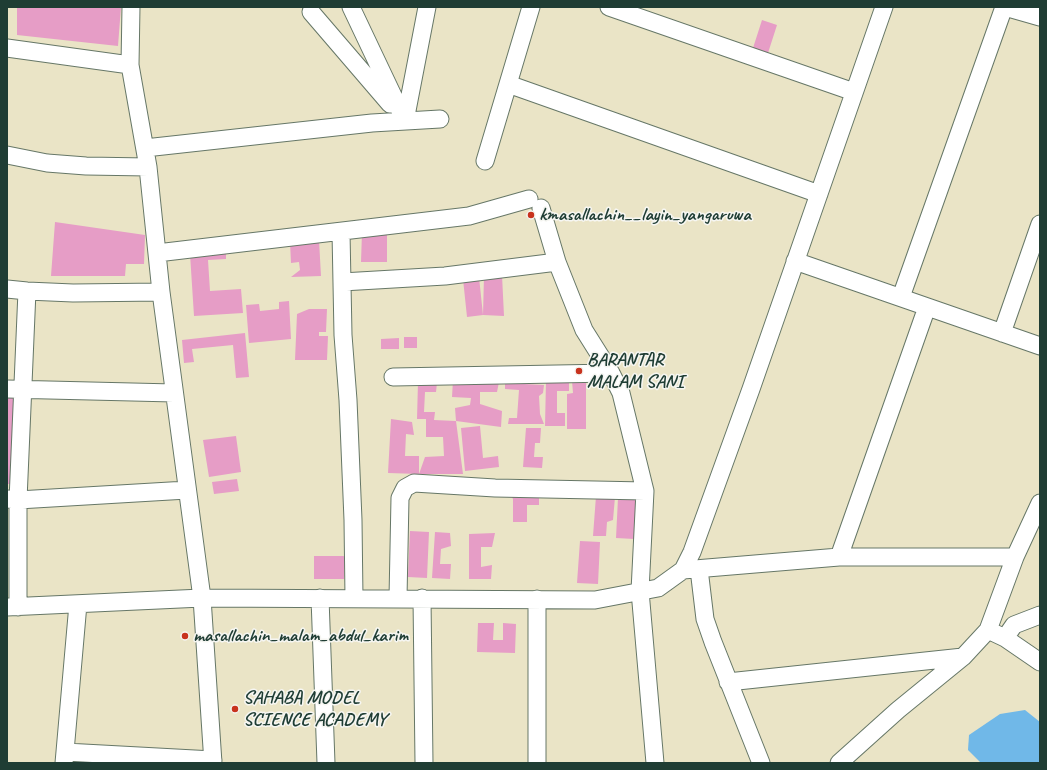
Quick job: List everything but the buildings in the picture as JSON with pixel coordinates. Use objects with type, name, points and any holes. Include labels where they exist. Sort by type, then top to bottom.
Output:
[{"type":"street","points":[[78,604],[64,758],[213,762],[202,598],[161,292],[148,167],[130,65],[131,7]]},
{"type":"street","points":[[351,7],[405,121]]},
{"type":"street","points":[[407,80],[424,7]]},
{"type":"street","points":[[405,121],[428,7]]},
{"type":"street","points":[[485,162],[531,7]]},
{"type":"street","points":[[610,7],[854,92]]},
{"type":"street","points":[[761,763],[728,682],[705,619],[691,570],[692,552],[884,7]]},
{"type":"street","points":[[901,297],[1005,7],[1040,17]]},
{"type":"street","points":[[311,12],[405,121]]},
{"type":"street","points":[[7,48],[130,65]]},
{"type":"street","points":[[508,84],[819,194]]},
{"type":"street","points":[[144,148],[372,123],[440,119]]},
{"type":"street","points":[[7,155],[47,163],[86,166],[148,167]]},
{"type":"street","points":[[157,253],[469,216],[535,203],[584,330],[611,373],[621,393],[645,491],[640,591],[655,763]]},
{"type":"street","points":[[1002,333],[1040,224]]},
{"type":"street","points":[[341,232],[343,335],[348,400],[353,520],[354,598]]},
{"type":"street","points":[[795,261],[1040,346]]},
{"type":"street","points":[[342,282],[446,276],[557,262]]},
{"type":"street","points":[[7,289],[73,293],[161,292]]},
{"type":"street","points":[[27,291],[15,389],[12,500],[12,607],[202,598],[595,600],[658,588],[691,570],[839,558],[1015,557]]},
{"type":"street","points":[[839,558],[927,307]]},
{"type":"street","points":[[393,377],[611,373]]},
{"type":"street","points":[[15,389],[174,393]]},
{"type":"street","points":[[398,598],[400,498],[405,488],[414,483],[495,488],[645,491]]},
{"type":"street","points":[[12,500],[187,490]]},
{"type":"street","points":[[839,763],[898,710],[963,657],[988,630],[1015,557],[1040,503]]},
{"type":"street","points":[[320,598],[326,763]]},
{"type":"street","points":[[422,598],[424,763]]},
{"type":"street","points":[[537,599],[537,763]]},
{"type":"street","points":[[1005,638],[1014,625],[1040,615]]},
{"type":"street","points":[[988,630],[1005,638],[1040,662]]},
{"type":"street","points":[[728,682],[963,657]]},
{"type":"water","points":[[1025,710],[1040,722],[1040,763],[981,763],[968,750],[969,735],[1000,714]]},
{"type":"place","name":"kmasallachin__layin_yangaruwa","points":[[531,215]]},
{"type":"place","name":"BARANTAR MALAM SANI","points":[[579,371]]},
{"type":"place","name":"masallachin_malam_abdul_karim","points":[[185,636]]},
{"type":"place","name":"SAHABA MODEL SCIENCE ACADEMY","points":[[235,709]]}]
